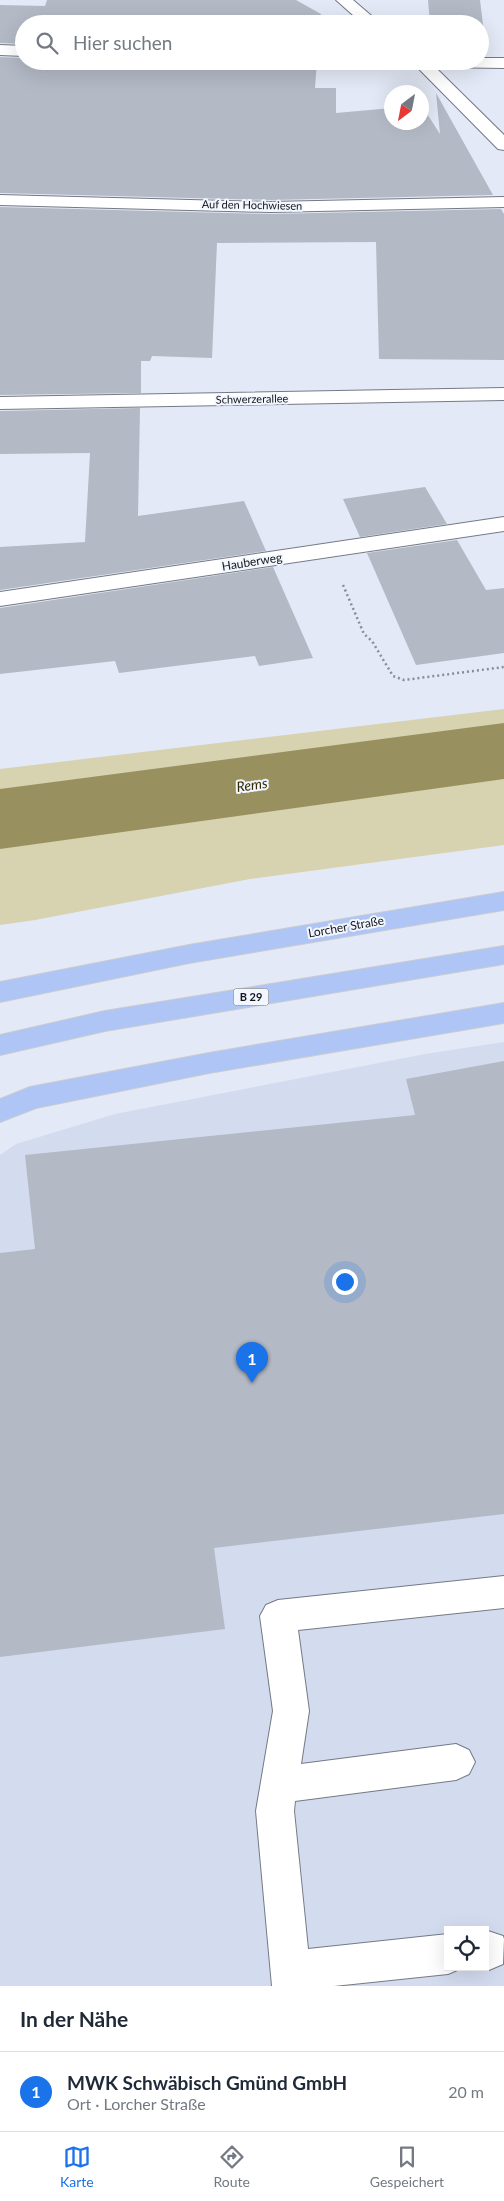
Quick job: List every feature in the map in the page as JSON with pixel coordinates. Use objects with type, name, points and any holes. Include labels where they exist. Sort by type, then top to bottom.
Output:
[{"type":"highway","name":"Lorcher Straße","points":[[188,954],[504,901]]},
{"type":"highway","points":[[0,977],[188,954]]},
{"type":"highway","points":[[0,992],[188,954]]},
{"type":"highway","name":"B 29","points":[[0,1045],[105,1022],[504,955]]},
{"type":"highway","points":[[0,1111],[40,1096],[209,1063],[504,1014]]},
{"type":"street","points":[[344,0],[362,15]]},
{"type":"street","points":[[0,50],[15,51]]},
{"type":"street","points":[[489,63],[504,63]]},
{"type":"street","points":[[429,70],[504,145]]},
{"type":"street","name":"Auf den Hochwiesen","points":[[0,200],[270,207],[504,202]]},
{"type":"street","name":"Schwerzerallee","points":[[0,403],[504,394]]},
{"type":"street","name":"Hauberweg","points":[[0,599],[504,524]]},
{"type":"street","points":[[444,1955],[291,1978],[274,1811],[291,1711],[278,1616],[504,1592]]},
{"type":"street","points":[[279,1785],[456,1762]]},
{"type":"path","points":[[328,550],[364,634],[372,641],[393,676],[404,680],[504,667]]},
{"type":"shaded area","points":[[504,709],[504,845],[250,879],[0,925],[0,769]]},
{"type":"shaded area","points":[[504,1042],[504,1986],[0,1986],[0,1155],[16,1144],[115,1114],[425,1054]]},
{"type":"building","points":[[47,0],[296,0],[321,14],[15,15],[15,44],[0,43],[0,5],[45,6]]},
{"type":"building","points":[[428,0],[480,0],[482,15],[429,15]]},
{"type":"building","points":[[0,57],[15,58],[15,70],[316,70],[315,88],[336,88],[336,113],[384,109],[384,130],[429,130],[429,117],[440,134],[436,93],[493,195],[270,200],[0,193]]},
{"type":"building","points":[[0,207],[270,214],[501,209],[504,214],[504,360],[379,359],[376,242],[217,243],[212,358],[152,356],[150,361],[141,361],[141,393],[0,395]]},
{"type":"building","points":[[140,408],[138,516],[244,501],[266,551],[0,590],[0,547],[85,542],[90,453],[0,454],[0,411]]},
{"type":"building","points":[[425,487],[447,524],[360,537],[343,499]]},
{"type":"building","points":[[457,540],[486,590],[504,588],[504,653],[416,665],[367,553]]},
{"type":"building","points":[[273,567],[313,658],[259,666],[255,656],[119,673],[115,661],[0,674],[0,608]]},
{"type":"building","points":[[504,1061],[504,1514],[214,1548],[225,1629],[0,1657],[0,1253],[35,1249],[25,1155],[415,1115],[406,1079]]},
{"type":"waterway","name":"Rems","points":[[0,819],[504,751]]},
{"type":"place","name":"MWK Schwäbisch Gmünd GmbH","points":[[252,1383]]}]
